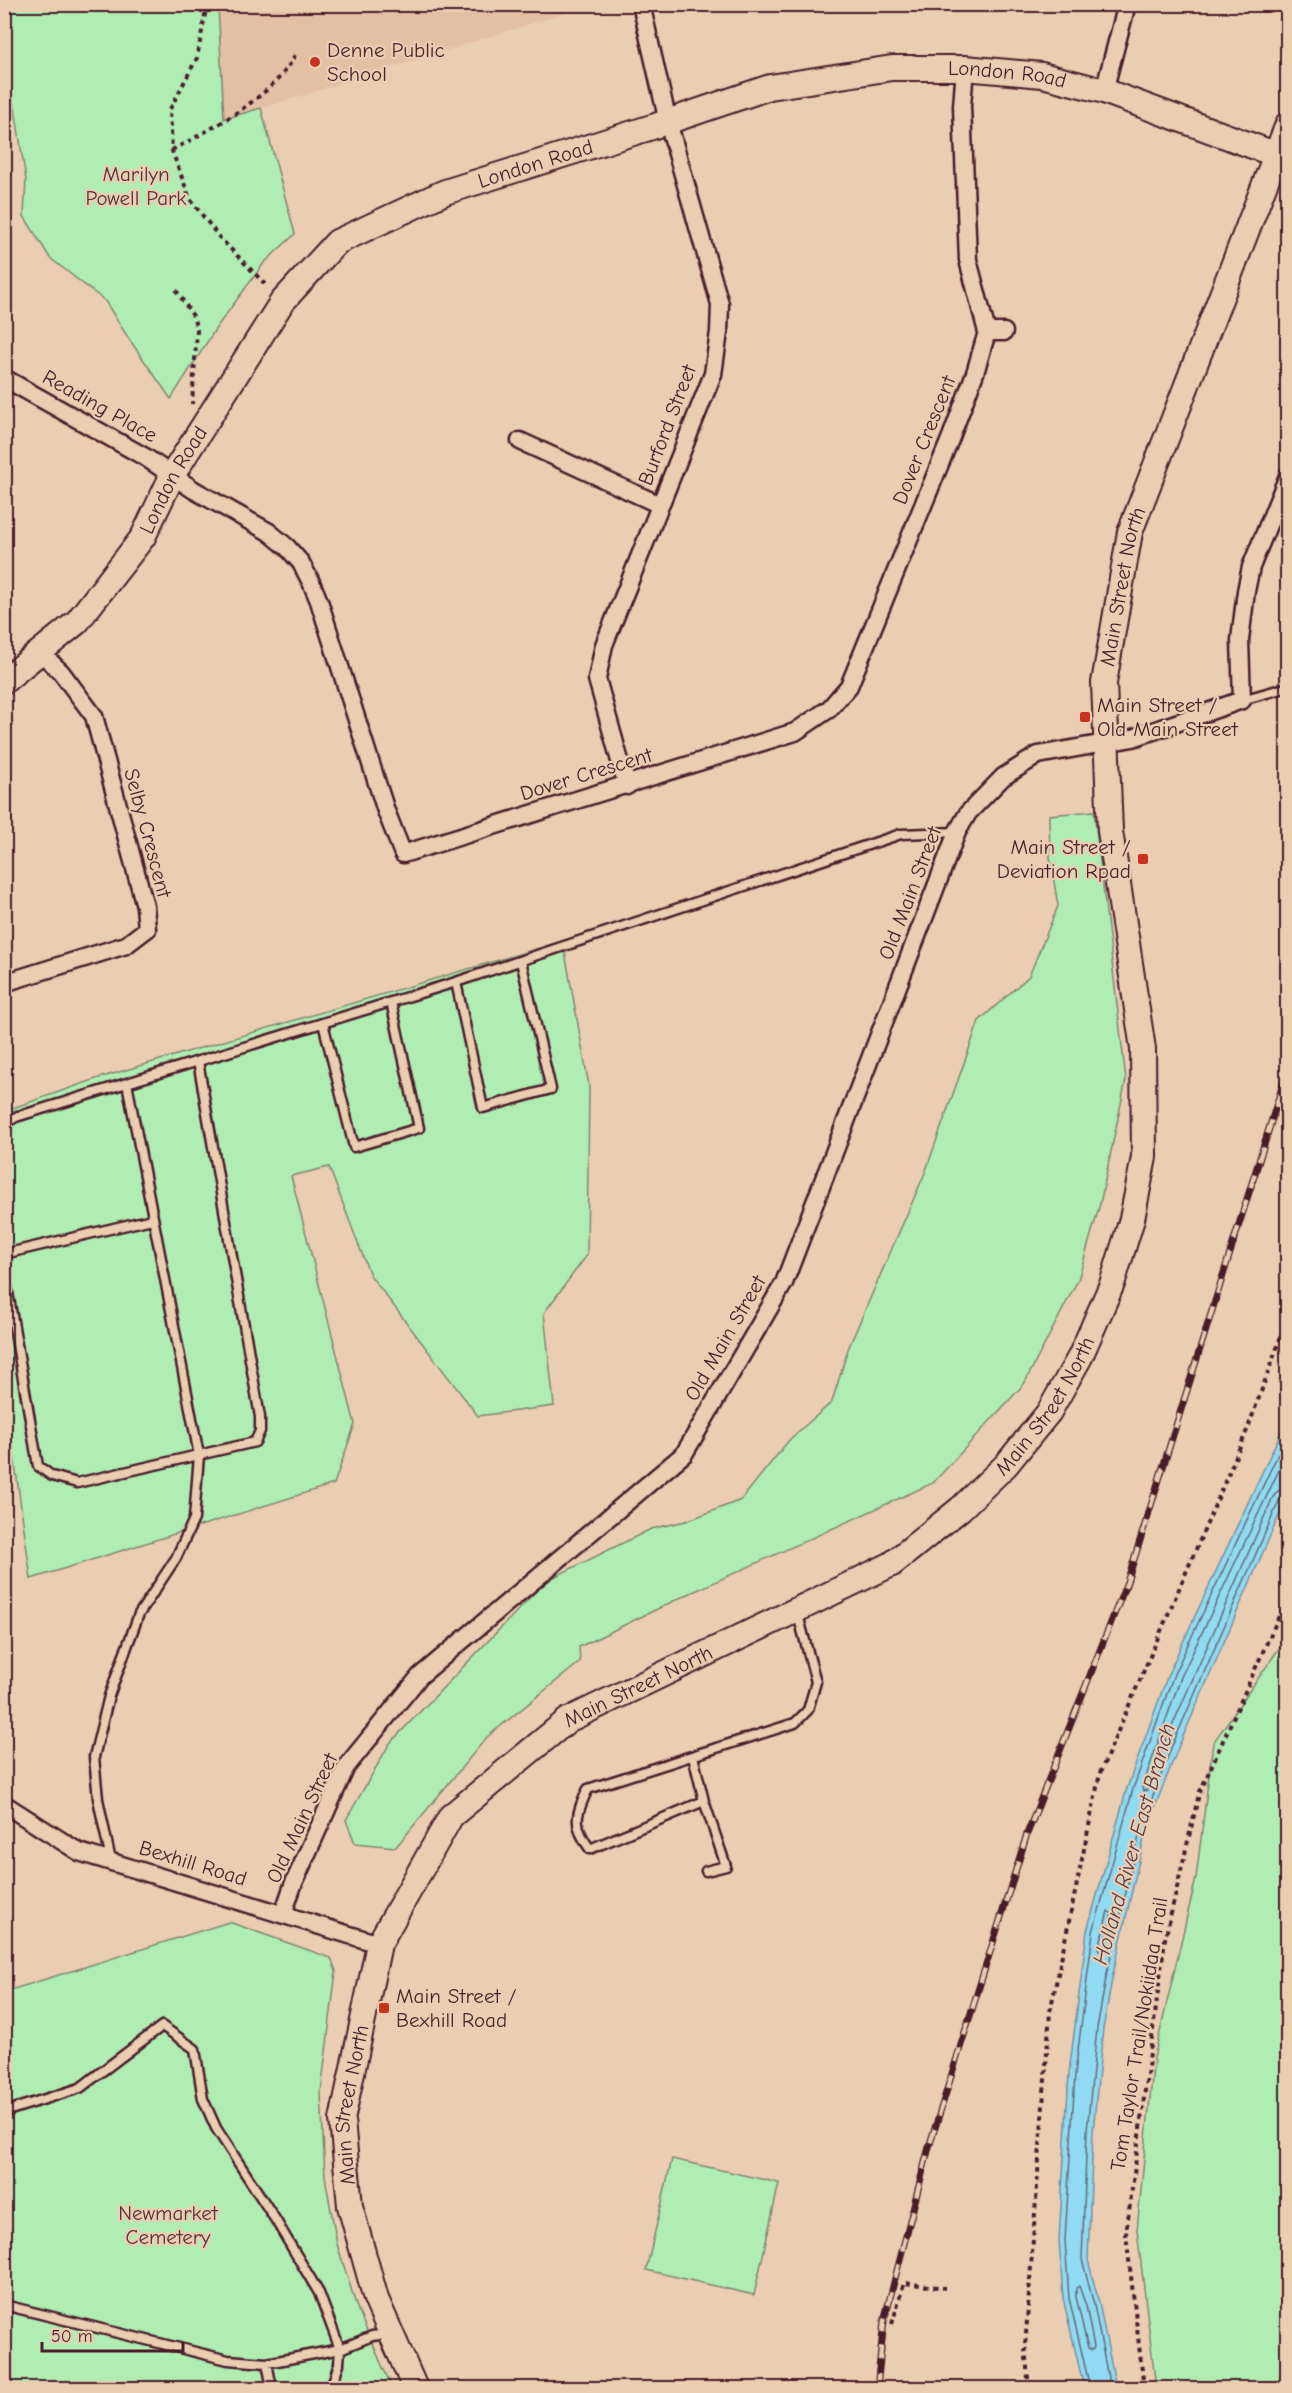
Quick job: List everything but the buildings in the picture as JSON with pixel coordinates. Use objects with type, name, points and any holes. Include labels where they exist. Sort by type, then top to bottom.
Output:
[{"type":"main road","name":"London Road","points":[[4,681],[77,622],[143,537],[173,474],[282,302],[337,242],[445,192],[668,122],[770,87],[892,68],[965,68],[1042,75],[1104,91],[1276,155]]},
{"type":"main road","name":"Main Street North","points":[[415,2388],[376,2299],[350,2206],[342,2120],[379,1944],[451,1816],[568,1720],[892,1564],[960,1509],[1005,1465],[1049,1412],[1080,1357],[1112,1284],[1132,1219],[1144,1157],[1143,1060],[1110,831],[1104,683],[1130,532],[1287,124]]},
{"type":"street","name":"Burford Street","points":[[627,786],[597,679],[604,645],[713,374],[720,313],[717,294],[668,122],[641,4]]},
{"type":"street","points":[[1104,91],[1127,4]]},
{"type":"street","points":[[965,68],[962,106],[969,260],[987,332],[1004,332]]},
{"type":"street","name":"Dover Crescent","points":[[173,474],[195,490],[268,532],[287,547],[312,582],[386,811],[403,854],[795,732],[829,709],[849,686],[951,437],[975,373],[987,332]]},
{"type":"street","name":"Reading Place","points":[[4,378],[173,474]]},
{"type":"street","points":[[520,441],[660,505]]},
{"type":"street","points":[[1242,700],[1240,640],[1246,591],[1251,567],[1287,476]]},
{"type":"street","name":"Selby Crescent","points":[[4,983],[126,945],[147,929],[145,906],[94,716],[61,672],[40,652]]},
{"type":"street","name":"Old Main Street","points":[[283,1914],[293,1885],[346,1767],[420,1676],[684,1454],[784,1283],[957,832],[969,813],[1003,777],[1038,754],[1133,738],[1242,700]]},
{"type":"street","name":"Bexhill Road","points":[[4,1804],[79,1852],[379,1944]]},
{"type":"lane","points":[[1242,700],[1287,687]]},
{"type":"lane","points":[[4,1124],[16,1117],[521,961],[901,834],[957,832]]},
{"type":"lane","points":[[456,982],[483,1108],[551,1089],[521,961]]},
{"type":"lane","points":[[323,1023],[354,1147],[419,1128],[391,1002]]},
{"type":"lane","points":[[4,1269],[38,1466],[52,1476],[77,1484],[255,1442],[260,1431],[260,1417],[198,1061]]},
{"type":"lane","points":[[111,1862],[98,1799],[94,1757],[109,1696],[139,1614],[176,1558],[195,1519],[199,1455],[127,1083]]},
{"type":"lane","points":[[4,1254],[152,1219]]},
{"type":"lane","points":[[704,1801],[590,1849],[582,1838],[577,1813],[588,1789],[795,1723],[808,1710],[816,1682],[797,1610]]},
{"type":"lane","points":[[693,1756],[704,1801],[726,1866],[706,1871]]},
{"type":"lane","points":[[4,2112],[80,2088],[162,2026],[195,2049],[203,2099],[216,2128],[275,2219],[319,2293],[340,2349],[339,2364],[331,2388]]},
{"type":"lane","points":[[4,2305],[228,2360],[267,2363],[340,2349],[372,2336],[392,2333]]},
{"type":"lane","points":[[267,2363],[272,2388]]},
{"type":"path","points":[[207,4],[197,58],[170,109],[172,151],[190,199],[219,237],[282,302]]},
{"type":"path","points":[[172,151],[230,119],[288,69],[295,55]]},
{"type":"path","points":[[176,290],[193,316],[196,330],[190,447]]},
{"type":"path","points":[[1029,2388],[1025,2347],[1050,2012],[1100,1773],[1248,1428],[1287,1317]]},
{"type":"path","name":"Tom Taylor Trail/Nokiidaa Trail","points":[[1144,2388],[1126,2234],[1165,1939],[1199,1794],[1287,1596]]},
{"type":"path","points":[[892,2325],[904,2283],[945,2288]]},
{"type":"shaded area","name":"Denne Public School","points":[[218,5],[590,5],[224,120]]},
{"type":"green space","name":"Marilyn Powell Park","points":[[5,4],[218,5],[224,119],[261,108],[295,234],[264,263],[216,328],[171,399],[105,301],[50,258],[24,216],[26,180],[15,108],[5,81]]},
{"type":"green space","points":[[1094,811],[1126,1080],[1100,1204],[1078,1280],[1024,1384],[933,1483],[684,1596],[579,1647],[580,1662],[487,1737],[396,1847],[355,1843],[346,1820],[390,1743],[546,1581],[651,1529],[686,1521],[741,1500],[790,1439],[832,1402],[848,1349],[925,1173],[979,1021],[1029,976],[1058,906],[1050,857],[1049,815]]},
{"type":"green space","points":[[563,941],[589,1086],[587,1255],[544,1313],[554,1406],[478,1416],[370,1275],[329,1167],[291,1176],[355,1424],[334,1484],[31,1579],[4,1385],[4,1111],[99,1078]]},
{"type":"green space","points":[[1287,1637],[1287,2388],[1156,2388],[1137,2230],[1154,2058],[1196,1878],[1213,1743]]},
{"type":"green space","name":"Newmarket Cemetery","points":[[229,1922],[331,1958],[336,1971],[321,2092],[325,2177],[337,2244],[357,2308],[392,2388],[5,2388],[4,1992]]},
{"type":"green space","points":[[672,2159],[779,2183],[754,2295],[646,2270]]},
{"type":"water","name":"Holland River East Branch","points":[[1287,1419],[1287,1497],[1178,1748],[1146,1830],[1113,1974],[1103,2029],[1093,2131],[1088,2260],[1116,2388],[1084,2388],[1063,2298],[1059,2240],[1069,2073],[1087,1931],[1127,1788],[1169,1672]]},
{"type":"railway","points":[[877,2388],[884,2321],[929,2147],[1027,1834],[1127,1582],[1288,1068]]},
{"type":"place","name":"Denne Public School","points":[[315,62]]},
{"type":"place","name":"Main Street / Old Main Street","points":[[1085,717]]},
{"type":"place","name":"Main Street / Deviation Rpad","points":[[1143,859]]},
{"type":"place","name":"Main Street / Bexhill Road","points":[[384,2008]]}]
